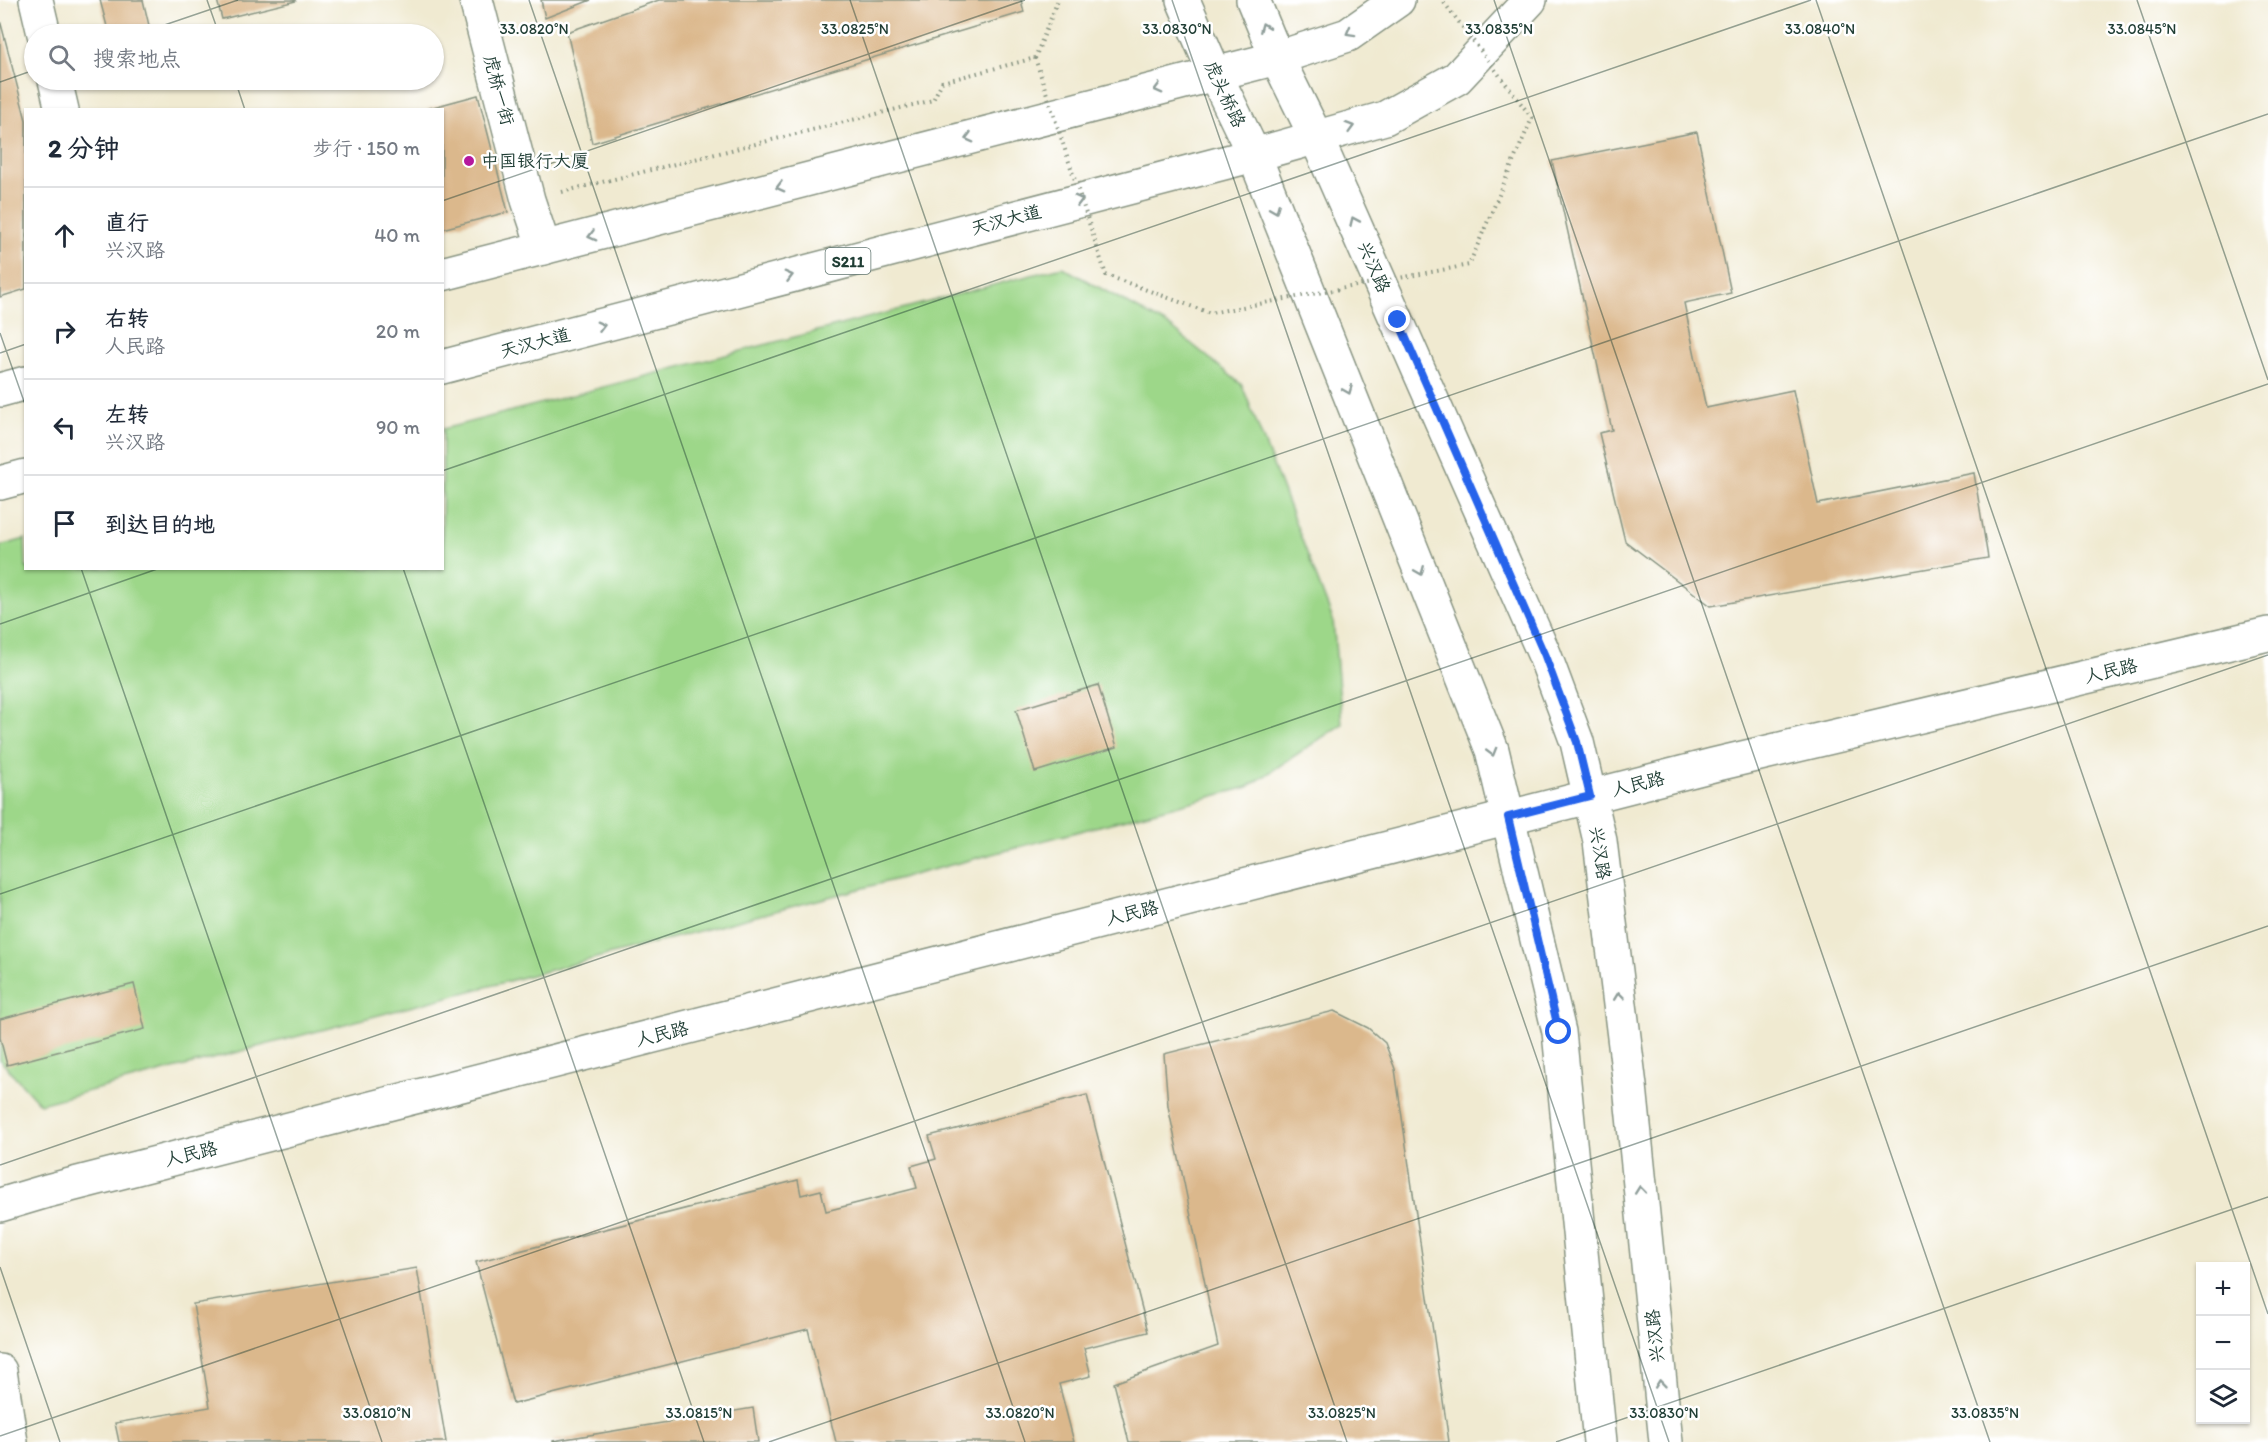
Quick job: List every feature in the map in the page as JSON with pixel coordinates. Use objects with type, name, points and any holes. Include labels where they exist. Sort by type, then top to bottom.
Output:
[{"type":"main road","points":[[36,0],[42,24]]},
{"type":"main road","name":"虎桥一街","points":[[476,0],[528,200],[544,248]]},
{"type":"main road","name":"虎头桥路","points":[[1183,0],[1254,155]]},
{"type":"main road","points":[[1253,0],[1276,58],[1316,137]]},
{"type":"main road","points":[[444,273],[1276,58],[1348,35],[1398,0]]},
{"type":"main road","name":"天汉大道","points":[[444,366],[1254,155],[1385,117],[1457,78],[1530,0]]},
{"type":"main road","points":[[57,90],[62,108]]},
{"type":"main road","name":"兴汉路","points":[[1316,137],[1545,656],[1577,742],[1600,841],[1628,1074],[1666,1442]]},
{"type":"main road","points":[[1254,155],[1492,750],[1559,1032],[1600,1442]]},
{"type":"main road","points":[[0,390],[24,384]]},
{"type":"main road","points":[[0,483],[24,477]]},
{"type":"main road","name":"人民路","points":[[0,1204],[1713,765],[2268,634]]},
{"type":"main road","points":[[0,1371],[11,1442]]},
{"type":"path","points":[[1058,0],[1035,58],[1106,275],[1210,313],[1469,265],[1532,118],[1442,0]]},
{"type":"path","points":[[528,200],[933,100],[942,82],[1035,58]]},
{"type":"green space","points":[[1062,267],[1171,327],[1242,385],[1333,620],[1342,724],[1248,787],[40,1104],[0,1060],[0,546],[24,539],[24,570],[444,570],[444,429]]},
{"type":"building","points":[[100,0],[143,0],[149,24],[106,24]]},
{"type":"building","points":[[217,0],[296,0],[296,1],[222,19]]},
{"type":"building","points":[[541,0],[591,0],[545,18]]},
{"type":"building","points":[[659,0],[1021,0],[1024,12],[592,143],[567,32]]},
{"type":"building","points":[[0,20],[24,112],[24,290],[0,297]]},
{"type":"building","name":"中国银行大厦","points":[[478,95],[508,212],[444,228],[444,108],[430,108]]},
{"type":"building","points":[[1697,132],[1731,293],[1684,303],[1706,408],[1793,390],[1818,504],[1974,473],[1988,558],[1711,606],[1625,541],[1599,433],[1612,430],[1552,161]]},
{"type":"building","points":[[1098,685],[1117,747],[1035,772],[1016,710]]},
{"type":"building","points":[[134,984],[145,1029],[7,1065],[0,1038],[0,1019]]},
{"type":"building","points":[[1334,1011],[1368,1028],[1385,1043],[1395,1069],[1449,1442],[1129,1442],[1114,1383],[1218,1346],[1168,1106],[1164,1054]]},
{"type":"building","points":[[1087,1095],[1148,1332],[1084,1348],[1091,1376],[1059,1384],[1074,1442],[836,1442],[808,1329],[513,1404],[476,1262],[798,1180],[801,1195],[821,1190],[826,1211],[917,1188],[911,1166],[936,1159],[929,1136]]},
{"type":"building","points":[[417,1268],[446,1442],[119,1442],[115,1423],[210,1407],[193,1304]]},
{"type":"building","points":[[753,1408],[758,1442],[553,1442],[553,1441]]},
{"type":"place","name":"中国银行大厦","points":[[469,161]]},
{"type":"route","points":[[1398,320],[1545,656],[1577,742],[1590,796],[1508,817],[1559,1032]]}]
